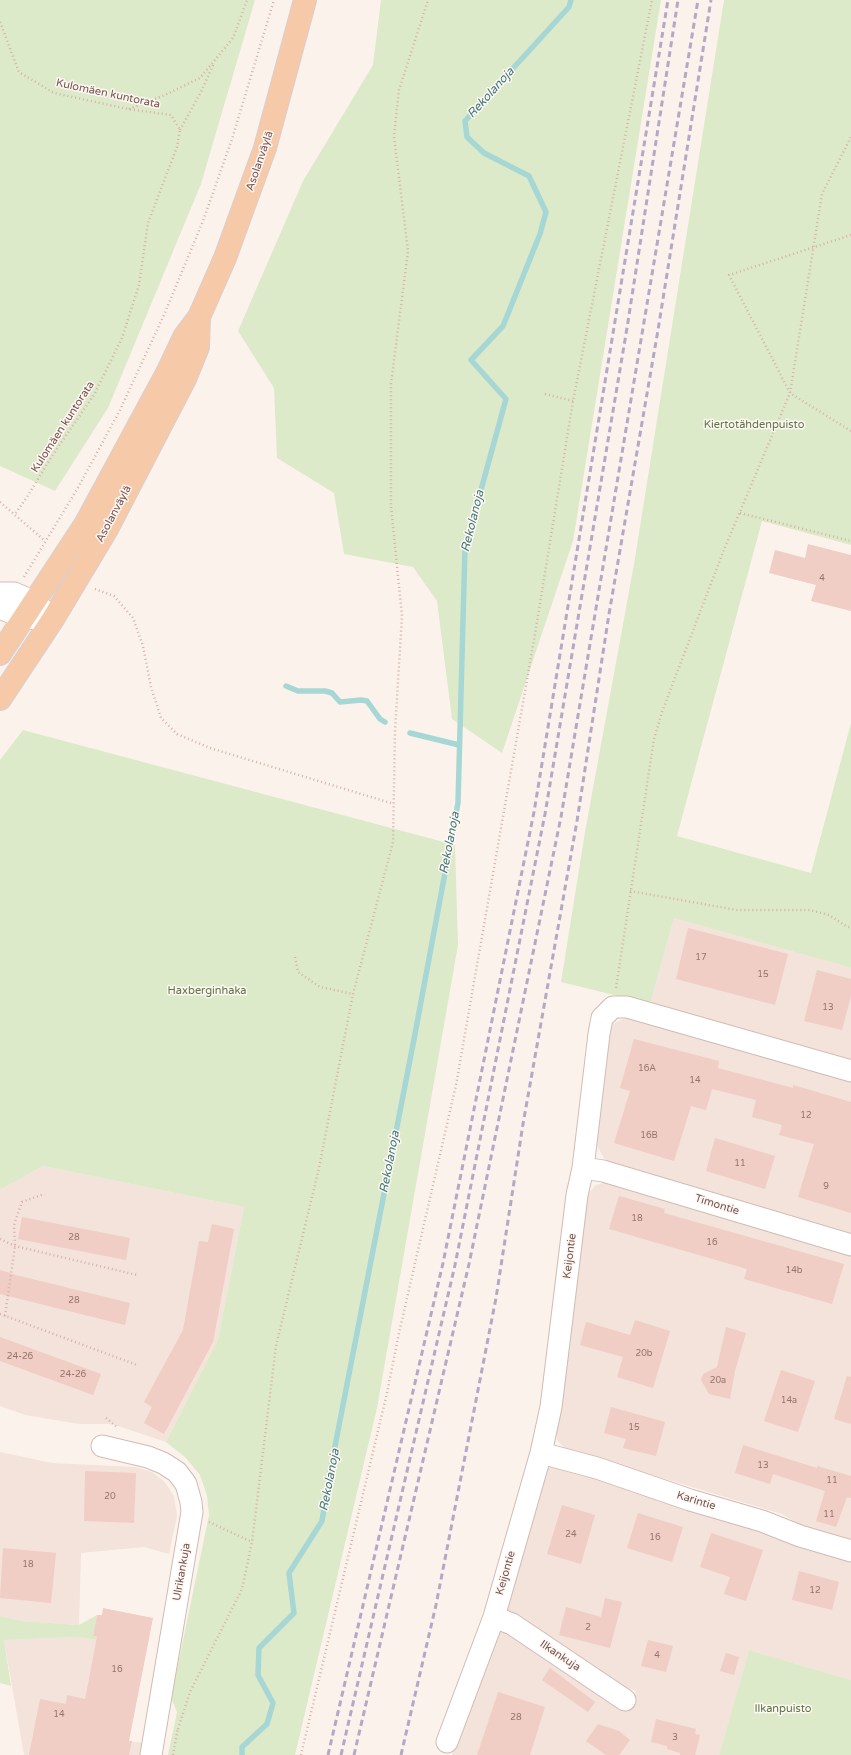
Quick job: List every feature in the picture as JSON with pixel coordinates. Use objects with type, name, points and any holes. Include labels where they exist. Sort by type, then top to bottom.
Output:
[{"type":"main road","name":"Asolanväylä","points":[[0,654],[86,523],[167,373],[184,337],[199,317],[225,258],[265,148],[305,0]]},
{"type":"main road","name":"Asolanväylä","points":[[0,699],[53,619],[107,529],[185,379],[198,347],[199,317]]},
{"type":"street","points":[[0,593],[14,593],[29,610]]},
{"type":"street","points":[[0,608],[29,610],[53,619]]},
{"type":"street","points":[[613,1006],[627,1008],[851,1071]]},
{"type":"street","name":"Keijontie","points":[[447,1742],[494,1617],[541,1453],[551,1407],[577,1195],[583,1168],[598,1034],[602,1018],[613,1006]]},
{"type":"street","name":"Timontie","points":[[583,1168],[603,1171],[851,1245]]},
{"type":"street","name":"Ulrikankuja","points":[[102,1446],[148,1457],[163,1463],[177,1472],[186,1484],[191,1502],[192,1512],[151,1755]]},
{"type":"street","name":"Karintie","points":[[541,1453],[597,1468],[690,1500],[762,1522],[800,1536],[851,1551]]},
{"type":"street","name":"Ilkankuja","points":[[494,1617],[512,1624],[625,1700]]},
{"type":"path","points":[[128,109],[165,95],[200,78],[233,38],[247,0]]},
{"type":"path","points":[[0,502],[45,541],[79,486],[120,410],[164,315],[203,221],[232,139],[274,0]]},
{"type":"path","points":[[178,1729],[190,1692],[242,1589],[252,1542],[276,1346],[319,1168],[353,994],[393,842],[395,731],[402,616],[391,506],[391,384],[408,251],[394,136],[399,90],[428,0]]},
{"type":"path","points":[[300,1755],[387,1393],[456,1085],[533,642],[573,401],[652,0]]},
{"type":"path","name":"Kulomäen kuntorata","points":[[0,22],[19,72],[54,93],[128,109],[171,115],[180,130],[177,147],[148,223],[139,285],[122,338],[94,395],[52,456],[15,514]]},
{"type":"path","points":[[180,130],[202,92],[215,60]]},
{"type":"path","points":[[613,1006],[654,739],[665,705],[740,513],[790,393],[822,194],[851,136]]},
{"type":"path","points":[[851,235],[813,246],[729,275],[790,393],[851,431]]},
{"type":"path","points":[[544,394],[573,401]]},
{"type":"path","points":[[740,513],[851,542]]},
{"type":"path","points":[[94,588],[114,596],[133,618],[143,646],[151,687],[161,718],[177,734],[210,748],[394,804]]},
{"type":"path","points":[[630,891],[737,910],[810,910],[829,915],[851,928]]},
{"type":"path","points":[[295,957],[298,972],[320,987],[353,994]]},
{"type":"path","points":[[5,1316],[15,1246],[14,1225],[22,1202],[44,1194]]},
{"type":"path","points":[[0,1239],[15,1246],[138,1275]]},
{"type":"path","points":[[0,1314],[137,1365]]},
{"type":"path","points":[[202,1519],[252,1542]]},
{"type":"shaded area","points":[[674,918],[851,968],[851,1061],[650,1004]]},
{"type":"shaded area","points":[[627,1017],[851,1078],[851,1234],[606,1162],[594,1140],[611,1025]]},
{"type":"shaded area","points":[[43,1166],[244,1207],[218,1339],[166,1442],[112,1424],[79,1424],[25,1415],[0,1406],[0,1190]]},
{"type":"shaded area","points":[[610,1181],[851,1254],[851,1543],[807,1529],[782,1514],[565,1449],[557,1440],[556,1429],[587,1195],[596,1185]]},
{"type":"shaded area","points":[[0,1452],[52,1463],[135,1467],[152,1472],[164,1481],[174,1496],[177,1516],[169,1554],[144,1547],[81,1553],[79,1625],[22,1621],[0,1616]]},
{"type":"shaded area","points":[[549,1463],[851,1558],[851,1680],[749,1650],[719,1755],[452,1755],[489,1638],[494,1631],[505,1630],[632,1704],[636,1691],[617,1685],[501,1608]]},
{"type":"shaded area","points":[[78,1637],[97,1640],[85,1699],[129,1741],[144,1743],[141,1755],[24,1755],[4,1640]]},
{"type":"green space","points":[[0,0],[255,0],[201,184],[108,408],[55,491],[0,466]]},
{"type":"green space","points":[[381,0],[661,0],[573,541],[502,753],[452,719],[437,601],[413,567],[344,554],[334,493],[277,458],[274,388],[238,331],[303,181],[373,65]]},
{"type":"green space","name":"Kiertotähdenpuisto","points":[[724,0],[851,0],[851,545],[762,521],[677,836],[811,873],[851,723],[851,968],[674,918],[650,1004],[561,982],[585,832],[634,564]]},
{"type":"green space","name":"Haxberginhaka","points":[[23,730],[455,845],[458,945],[377,1408],[295,1755],[168,1755],[177,1712],[171,1698],[209,1515],[207,1496],[200,1475],[185,1457],[166,1442],[218,1339],[244,1207],[43,1166],[0,1190],[0,760]]},
{"type":"green space","points":[[97,1615],[93,1636],[97,1637],[97,1640],[78,1637],[4,1640],[11,1686],[0,1683],[0,1616],[22,1621],[79,1625]]},
{"type":"green space","name":"Ilkanpuisto","points":[[749,1650],[851,1680],[851,1755],[719,1755]]},
{"type":"building","points":[[808,544],[851,555],[851,611],[811,601],[816,585],[769,573],[775,550],[805,558]]},
{"type":"building","points":[[688,928],[788,954],[775,1005],[676,979]]},
{"type":"building","points":[[817,970],[851,979],[851,996],[842,1030],[804,1021]]},
{"type":"building","points":[[634,1039],[719,1061],[718,1068],[793,1088],[793,1085],[851,1102],[851,1213],[798,1197],[814,1144],[779,1135],[782,1125],[752,1117],[756,1100],[712,1089],[706,1110],[691,1106],[674,1161],[614,1143],[630,1091],[620,1088]]},
{"type":"building","points":[[715,1138],[775,1156],[765,1189],[706,1171]]},
{"type":"building","points":[[619,1196],[665,1209],[664,1213],[844,1264],[832,1304],[744,1279],[747,1269],[609,1229]]},
{"type":"building","points":[[22,1217],[130,1238],[126,1260],[18,1239]]},
{"type":"building","points":[[212,1224],[234,1229],[213,1342],[164,1434],[144,1423],[152,1407],[144,1402],[183,1330],[199,1241],[208,1242]]},
{"type":"building","points":[[0,1270],[130,1303],[125,1325],[0,1294]]},
{"type":"building","points":[[635,1320],[670,1331],[653,1388],[617,1377],[623,1357],[580,1345],[586,1322],[630,1335]]},
{"type":"building","points":[[726,1327],[746,1333],[735,1371],[730,1399],[709,1394],[701,1380],[703,1374],[717,1367]]},
{"type":"building","points":[[0,1337],[101,1374],[93,1395],[0,1361]]},
{"type":"building","points":[[781,1370],[815,1381],[798,1432],[764,1421]]},
{"type":"building","points":[[847,1376],[851,1377],[851,1424],[834,1419]]},
{"type":"building","points":[[611,1407],[665,1422],[656,1456],[623,1448],[626,1439],[604,1433]]},
{"type":"building","points":[[743,1445],[817,1468],[817,1466],[851,1476],[851,1498],[847,1497],[836,1527],[816,1521],[825,1491],[773,1474],[770,1484],[735,1473]]},
{"type":"building","points":[[85,1471],[136,1473],[134,1523],[84,1521]]},
{"type":"building","points":[[562,1505],[595,1515],[581,1564],[547,1554]]},
{"type":"building","points":[[638,1513],[683,1527],[672,1562],[627,1548]]},
{"type":"building","points":[[711,1533],[763,1550],[746,1601],[724,1594],[730,1577],[700,1567]]},
{"type":"building","points":[[3,1548],[56,1553],[51,1603],[0,1598]]},
{"type":"building","points":[[799,1571],[839,1582],[832,1610],[792,1600]]},
{"type":"building","points":[[605,1598],[622,1602],[610,1648],[559,1635],[566,1607],[601,1617]]},
{"type":"building","points":[[103,1608],[153,1618],[129,1741],[132,1741],[129,1755],[29,1755],[40,1699],[66,1704],[67,1695],[85,1699],[97,1637],[93,1636],[97,1615],[102,1615]]},
{"type":"building","points":[[648,1640],[673,1646],[666,1672],[641,1666]]},
{"type":"building","points":[[726,1653],[739,1657],[734,1675],[720,1671]]},
{"type":"building","points":[[550,1668],[595,1702],[588,1712],[542,1680]]},
{"type":"building","points":[[498,1692],[545,1707],[530,1755],[477,1755]]},
{"type":"building","points":[[656,1719],[696,1729],[695,1734],[700,1735],[695,1755],[680,1755],[680,1753],[667,1749],[667,1746],[651,1742]]},
{"type":"building","points":[[598,1724],[619,1731],[630,1740],[619,1755],[606,1755],[586,1741]]},
{"type":"waterway","name":"Rekolanoja","points":[[242,1755],[242,1747],[267,1724],[273,1703],[258,1675],[259,1648],[294,1613],[289,1573],[322,1521],[330,1472],[458,803],[465,548],[506,399],[471,360],[503,326],[540,234],[546,212],[529,176],[484,153],[467,137],[465,121],[569,7],[571,0]]},
{"type":"waterway","points":[[286,686],[298,691],[325,691],[332,693],[340,702],[361,700],[367,701],[380,719],[385,722]]},
{"type":"waterway","points":[[410,733],[459,745]]},
{"type":"railway","points":[[328,1755],[443,1263],[534,812],[668,0]]},
{"type":"railway","points":[[341,1755],[455,1265],[545,814],[627,328],[678,0]]},
{"type":"railway","points":[[354,1755],[469,1264],[561,817],[698,0]]},
{"type":"railway","points":[[401,1755],[436,1605],[496,1298],[523,1124],[577,821],[609,614],[658,330],[711,0]]}]
